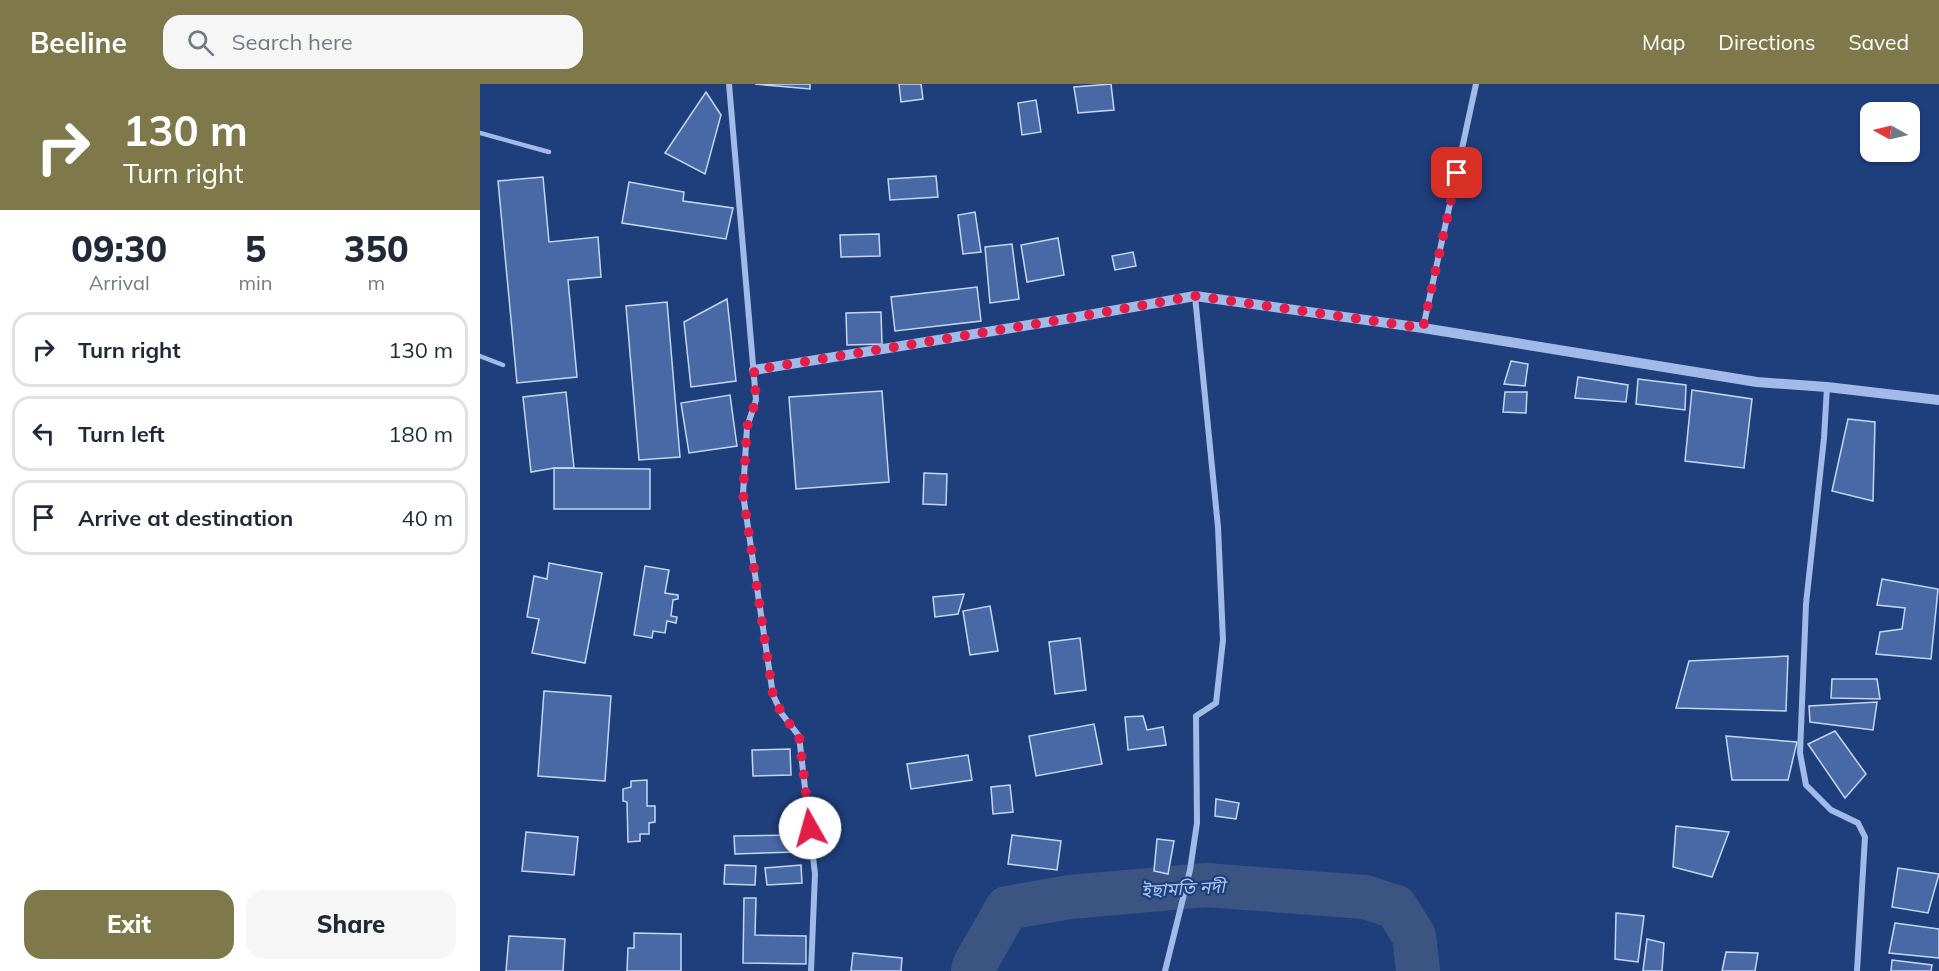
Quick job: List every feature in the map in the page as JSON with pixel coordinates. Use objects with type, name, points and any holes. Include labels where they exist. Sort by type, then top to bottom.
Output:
[{"type":"street","points":[[729,84],[756,400],[747,427],[743,494],[773,695],[782,714],[799,736],[815,874],[811,971]]},
{"type":"street","points":[[1423,328],[1476,84]]},
{"type":"street","points":[[754,370],[1195,296],[1423,328],[1757,382],[1827,387],[1939,400]]},
{"type":"street","points":[[1165,968],[1190,870],[1197,823],[1196,716],[1216,703],[1223,640],[1218,527],[1195,296]]},
{"type":"street","points":[[1827,387],[1824,438],[1806,604],[1800,753],[1806,785],[1831,810],[1858,823],[1865,837],[1857,971]]},
{"type":"lane","points":[[480,133],[549,152]]},
{"type":"lane","points":[[480,356],[504,365]]},
{"type":"building","points":[[755,84],[810,84],[810,89]]},
{"type":"building","points":[[899,84],[921,84],[923,99],[901,102]]},
{"type":"building","points":[[1111,84],[1114,110],[1078,113],[1074,87]]},
{"type":"building","points":[[706,92],[721,115],[705,174],[665,153]]},
{"type":"building","points":[[1036,100],[1041,132],[1022,135],[1018,103]]},
{"type":"building","points":[[936,176],[938,197],[890,200],[888,179]]},
{"type":"building","points":[[543,177],[549,242],[598,237],[601,277],[568,280],[577,377],[517,383],[498,181]]},
{"type":"building","points":[[629,182],[684,192],[683,201],[733,208],[726,239],[622,223]]},
{"type":"building","points":[[975,212],[981,252],[963,254],[958,215]]},
{"type":"building","points":[[879,234],[880,256],[841,257],[840,235]]},
{"type":"building","points":[[1058,238],[1064,275],[1027,282],[1021,245]]},
{"type":"building","points":[[1012,244],[1019,299],[990,303],[985,247]]},
{"type":"building","points":[[1133,252],[1136,266],[1115,270],[1112,256]]},
{"type":"building","points":[[977,287],[981,321],[895,331],[891,297]]},
{"type":"building","points":[[727,299],[736,381],[691,387],[684,322]]},
{"type":"building","points":[[667,302],[680,457],[639,460],[626,306]]},
{"type":"building","points":[[881,312],[882,344],[847,345],[846,313]]},
{"type":"building","points":[[1511,361],[1528,364],[1525,386],[1504,384]]},
{"type":"building","points":[[1578,377],[1628,385],[1626,402],[1575,398]]},
{"type":"building","points":[[1638,379],[1686,385],[1685,410],[1636,404]]},
{"type":"building","points":[[1692,390],[1752,399],[1744,468],[1685,461]]},
{"type":"building","points":[[882,391],[889,482],[796,489],[789,397]]},
{"type":"building","points":[[566,392],[574,468],[554,468],[531,472],[523,397]]},
{"type":"building","points":[[1505,392],[1527,392],[1526,413],[1503,412]]},
{"type":"building","points":[[730,395],[737,446],[689,453],[681,403]]},
{"type":"building","points":[[1848,419],[1875,422],[1873,501],[1832,491]]},
{"type":"building","points":[[554,468],[650,469],[650,509],[554,509]]},
{"type":"building","points":[[924,473],[947,474],[946,505],[923,504]]},
{"type":"building","points":[[549,563],[602,573],[585,663],[532,653],[539,619],[527,617],[534,576],[547,579]]},
{"type":"building","points":[[645,566],[669,570],[665,593],[678,595],[678,599],[673,600],[671,616],[677,617],[676,623],[667,621],[665,633],[653,631],[652,638],[634,635]]},
{"type":"building","points":[[1882,579],[1938,589],[1931,659],[1876,654],[1880,632],[1902,629],[1905,608],[1877,605]]},
{"type":"building","points":[[964,594],[958,614],[935,617],[933,597]]},
{"type":"building","points":[[990,606],[998,651],[970,655],[963,611]]},
{"type":"building","points":[[1080,638],[1086,690],[1055,694],[1049,642]]},
{"type":"building","points":[[1788,656],[1786,711],[1676,708],[1689,661]]},
{"type":"building","points":[[1832,679],[1877,679],[1880,699],[1831,698]]},
{"type":"building","points":[[544,691],[611,696],[605,781],[538,776]]},
{"type":"building","points":[[1877,702],[1873,730],[1810,722],[1809,706]]},
{"type":"building","points":[[1143,716],[1147,730],[1163,727],[1166,745],[1128,750],[1125,717]]},
{"type":"building","points":[[1094,724],[1102,764],[1036,776],[1029,736]]},
{"type":"building","points":[[1835,731],[1866,774],[1845,798],[1808,744]]},
{"type":"building","points":[[1726,736],[1797,742],[1788,780],[1732,780]]},
{"type":"building","points":[[790,749],[791,775],[753,776],[752,750]]},
{"type":"building","points":[[968,755],[972,780],[911,789],[907,764]]},
{"type":"building","points":[[647,780],[647,806],[655,806],[655,822],[649,823],[649,834],[640,834],[640,841],[628,842],[627,802],[623,801],[623,789],[631,787],[631,781]]},
{"type":"building","points":[[1010,785],[1013,812],[993,814],[991,787]]},
{"type":"building","points":[[1216,799],[1239,803],[1236,819],[1215,816]]},
{"type":"building","points":[[1676,826],[1729,832],[1712,877],[1673,867]]},
{"type":"building","points":[[526,832],[578,837],[574,875],[522,871]]},
{"type":"building","points":[[796,835],[796,852],[735,854],[734,836]]},
{"type":"building","points":[[1012,835],[1061,841],[1057,870],[1008,864]]},
{"type":"building","points":[[1157,839],[1174,841],[1168,874],[1154,871]]},
{"type":"building","points":[[725,865],[756,866],[755,885],[724,884]]},
{"type":"building","points":[[801,865],[802,883],[767,885],[765,868]]},
{"type":"building","points":[[1898,868],[1939,874],[1928,913],[1892,907]]},
{"type":"building","points":[[744,898],[756,898],[755,935],[806,936],[806,964],[743,963]]},
{"type":"building","points":[[1616,913],[1644,916],[1638,962],[1615,959]]},
{"type":"building","points":[[1895,923],[1939,929],[1939,958],[1889,953]]},
{"type":"building","points":[[634,933],[681,934],[681,971],[627,971],[628,948],[634,948]]},
{"type":"building","points":[[509,936],[565,939],[563,971],[506,971]]},
{"type":"building","points":[[1647,939],[1664,943],[1662,971],[1643,971]]},
{"type":"building","points":[[1726,952],[1758,953],[1755,971],[1722,971]]},
{"type":"building","points":[[853,953],[902,958],[901,971],[851,971]]},
{"type":"building","points":[[1892,960],[1932,965],[1931,971],[1891,971]]},
{"type":"waterway","name":"ইছামতি নদী","points":[[973,971],[1007,908],[1070,897],[1206,885],[1365,897],[1396,907],[1414,936],[1418,971]]},
{"type":"route","points":[[810,828],[799,736],[782,714],[773,695],[743,494],[747,427],[756,400],[754,370],[1195,296],[1423,328],[1457,173]]}]
